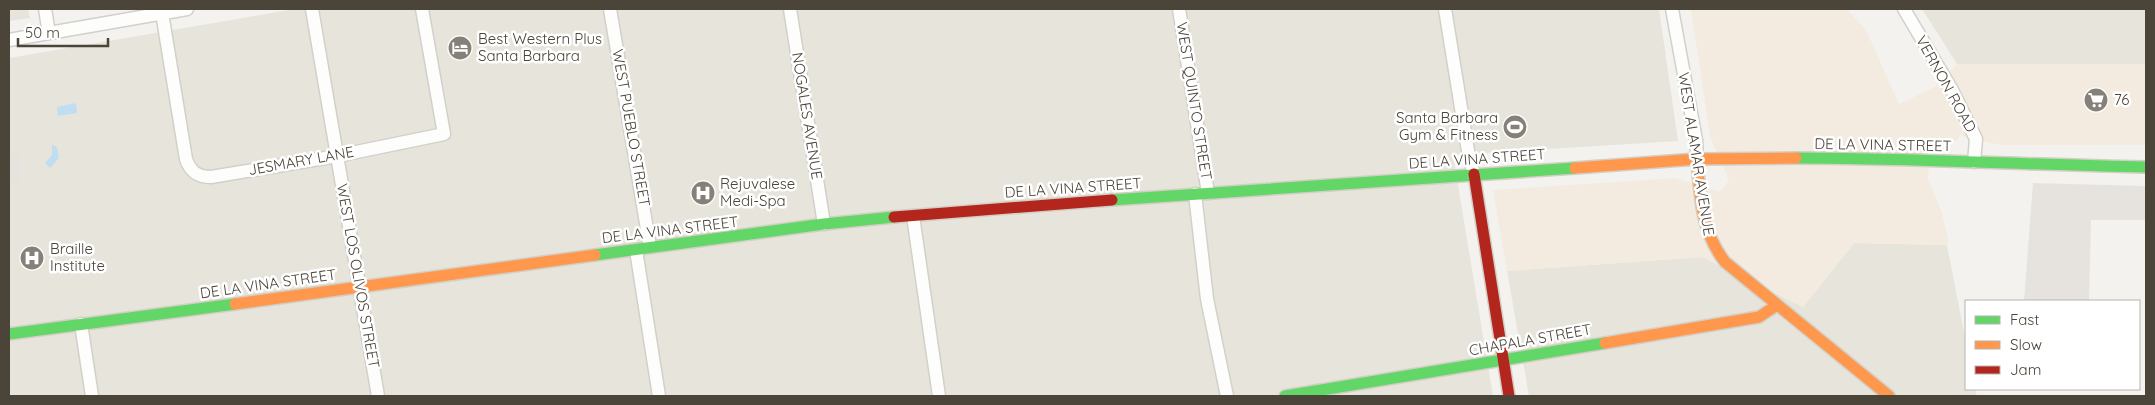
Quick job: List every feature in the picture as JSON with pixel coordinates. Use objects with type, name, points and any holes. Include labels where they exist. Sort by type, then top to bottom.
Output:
[{"type":"street","points":[[45,9],[49,33]]},
{"type":"street","points":[[9,40],[186,9]]},
{"type":"street","name":"WEST LOS OLIVOS STREET","points":[[312,9],[378,396]]},
{"type":"street","name":"JESMARY LANE","points":[[162,13],[186,158],[192,171],[198,175],[211,177],[338,156],[444,134],[422,9]]},
{"type":"street","name":"WEST PUEBLO STREET","points":[[610,9],[650,247]]},
{"type":"street","name":"NOGALES AVENUE","points":[[790,9],[824,224]]},
{"type":"street","name":"WEST QUINTO STREET","points":[[1179,9],[1201,193],[1207,299],[1227,396]]},
{"type":"street","points":[[1445,9],[1469,157],[1474,174],[1509,396]]},
{"type":"street","name":"WEST ALAMAR AVENUE","points":[[1672,9],[1696,140],[1702,212],[1707,236],[1714,250],[1725,262],[1889,396]]},
{"type":"street","name":"VERNON ROAD","points":[[1904,9],[1952,90],[1976,139],[1974,162]]},
{"type":"street","name":"DE LA VINA STREET","points":[[9,334],[824,224],[1201,193],[1697,159],[1915,159],[2146,167]]},
{"type":"street","points":[[912,216],[939,396]]},
{"type":"street","points":[[636,250],[659,396]]},
{"type":"street","name":"CHAPALA STREET","points":[[1285,396],[1759,317],[1777,305]]},
{"type":"street","points":[[81,324],[92,396]]},
{"type":"shaded area","points":[[9,9],[28,9],[30,18],[9,21]]},
{"type":"shaded area","points":[[295,9],[1659,9],[1678,141],[1453,155],[1493,396],[9,396],[9,58]]},
{"type":"shaded area","points":[[1691,9],[1847,9],[1866,30],[1899,104],[1936,86],[1957,64],[2146,64],[2146,145],[2000,145],[1960,135],[1957,141],[1930,140],[1928,179],[1942,213],[1949,243],[1947,245],[1854,243],[1803,307],[1702,257],[1507,271],[1493,190],[1675,178],[1720,192],[1729,180],[1710,137]]},
{"type":"shaded area","points":[[1922,9],[2146,9],[2146,64],[1957,64]]},
{"type":"shaded area","points":[[18,152],[22,183],[9,185],[9,154]]},
{"type":"shaded area","points":[[2033,183],[2146,186],[2146,220],[2091,220],[2089,300],[2024,300]]},
{"type":"shaded area","points":[[1854,243],[1947,245],[1965,338],[1965,390],[1975,390],[1977,396],[1529,396],[1507,271],[1702,257],[1803,307]]},
{"type":"water","points":[[76,103],[77,113],[58,116],[57,107]]},
{"type":"water","points":[[52,145],[57,147],[59,158],[50,168],[45,163],[52,155]]},
{"type":"traffic: fast","points":[[1796,158],[2146,167]]},
{"type":"traffic: fast","points":[[1112,200],[1575,168]]},
{"type":"traffic: fast","points":[[595,255],[824,224],[894,217]]},
{"type":"traffic: fast","points":[[9,334],[235,304]]},
{"type":"traffic: fast","points":[[1285,396],[1605,343]]},
{"type":"traffic: slow","points":[[1575,168],[1697,159],[1796,158]]},
{"type":"traffic: slow","points":[[1697,159],[1706,226],[1725,262],[1889,396]]},
{"type":"traffic: slow","points":[[235,304],[595,255]]},
{"type":"traffic: slow","points":[[1605,343],[1759,317],[1777,305]]},
{"type":"traffic: jam","points":[[1474,174],[1509,396]]},
{"type":"traffic: jam","points":[[894,217],[1112,200]]},
{"type":"place","name":"Best Western Plus Santa Barbara","points":[[460,48]]},
{"type":"place","name":"76","points":[[2096,100]]},
{"type":"place","name":"Santa Barbara Gym & Fitness","points":[[1515,127]]},
{"type":"place","name":"Rejuvalese Medi-Spa","points":[[703,193]]},
{"type":"place","name":"Braille Institute","points":[[32,258]]}]
